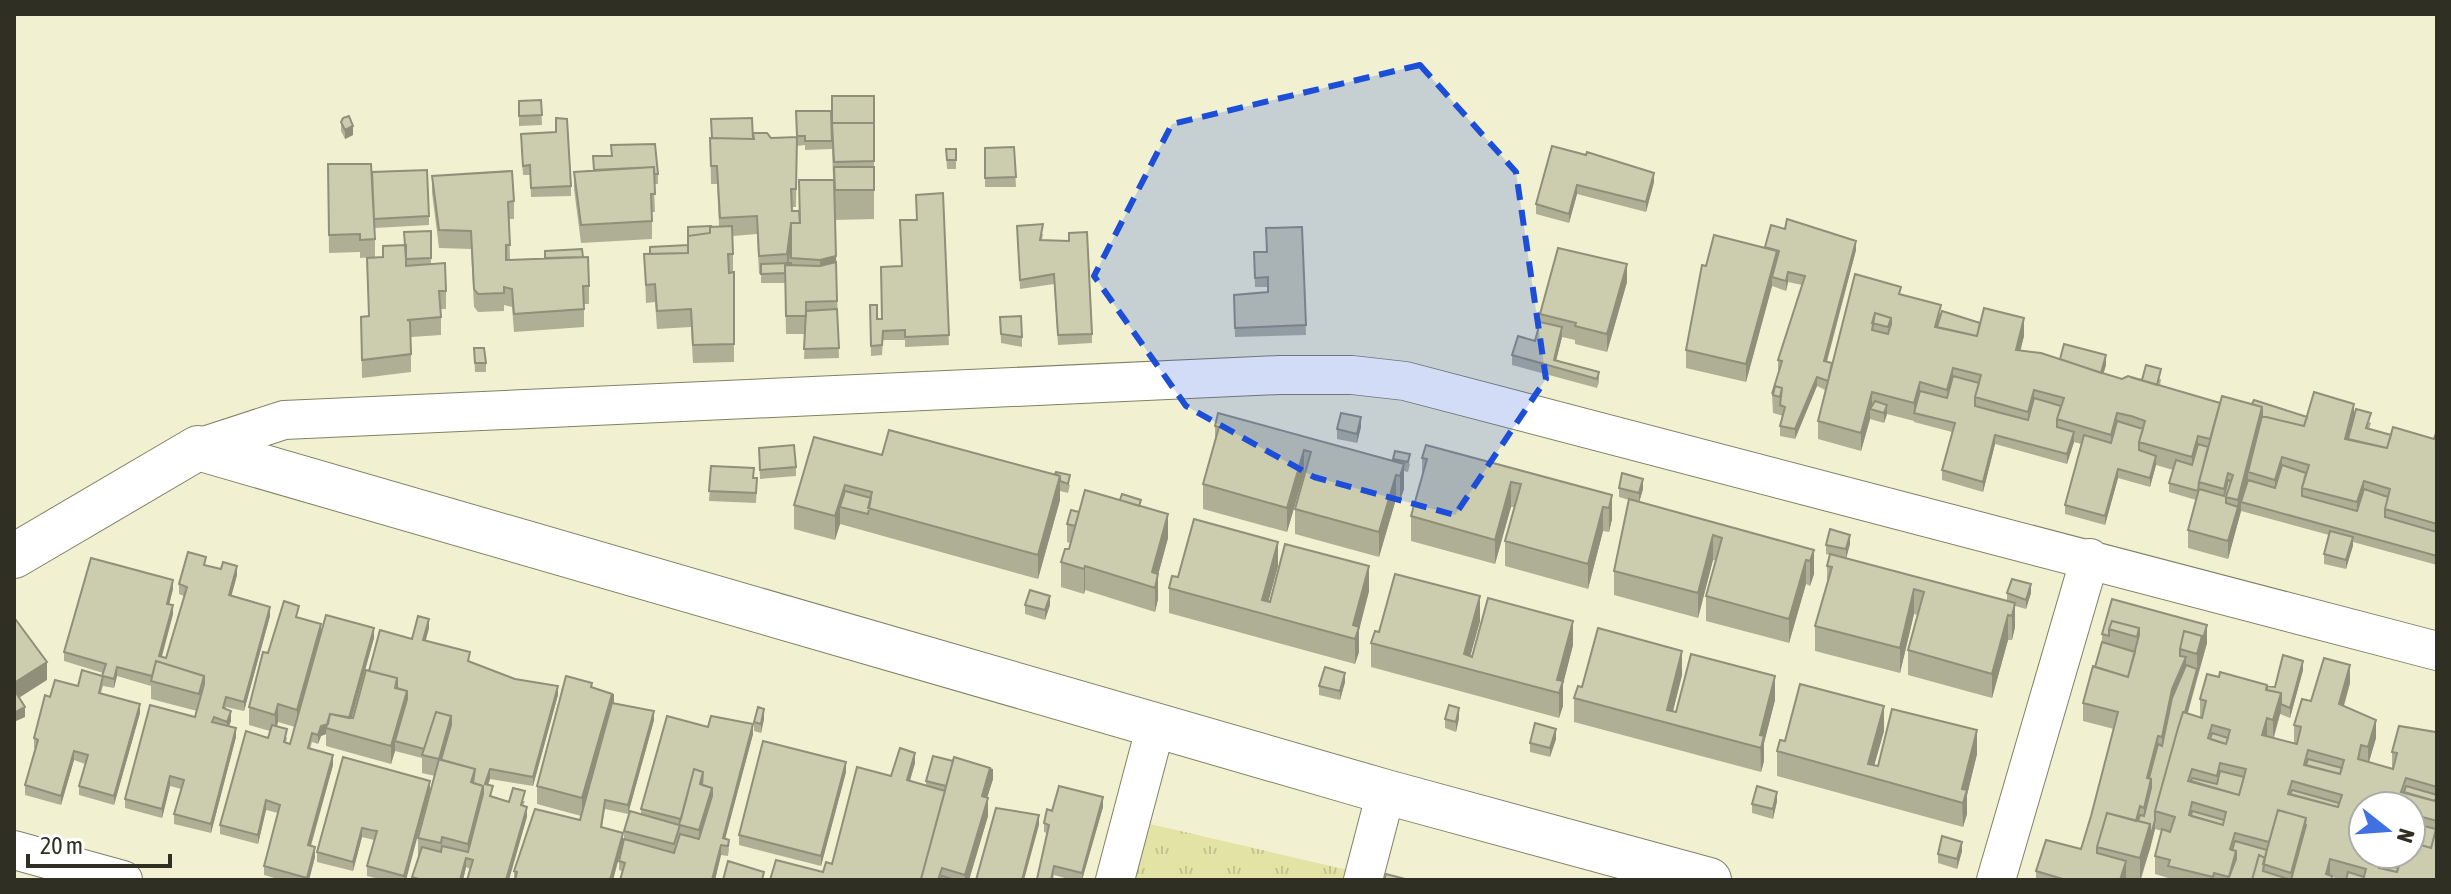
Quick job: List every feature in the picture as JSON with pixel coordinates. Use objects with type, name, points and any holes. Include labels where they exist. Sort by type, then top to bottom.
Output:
[{"type":"street","points":[[14,556],[198,448],[284,420],[1263,376],[1352,375],[1405,381],[2437,651]]},
{"type":"street","points":[[198,448],[1386,792],[1709,880]]},
{"type":"street","points":[[1996,880],[2090,558]]},
{"type":"street","points":[[1115,880],[1156,725]]},
{"type":"street","points":[[1363,880],[1386,792]]},
{"type":"street","points":[[14,850],[123,880]]},
{"type":"highlighted area","points":[[1420,65],[1516,172],[1546,379],[1455,515],[1314,477],[1186,406],[1094,276],[1172,124]]},
{"type":"green space","points":[[1137,821],[1361,873],[1359,880],[1121,880]]},
{"type":"building","points":[[832,96],[874,96],[874,123],[832,123]]},
{"type":"building","points":[[541,100],[542,115],[519,116],[519,101]]},
{"type":"building","points":[[796,111],[831,111],[832,141],[805,141],[805,136],[797,136]]},
{"type":"building","points":[[349,116],[353,126],[345,130],[341,122]]},
{"type":"building","points":[[556,118],[567,119],[571,186],[531,188],[530,165],[523,166],[521,134],[556,132]]},
{"type":"building","points":[[752,118],[753,139],[712,138],[711,119]]},
{"type":"building","points":[[832,123],[874,123],[874,161],[834,162]]},
{"type":"building","points":[[753,133],[767,133],[771,138],[797,137],[796,189],[791,189],[792,211],[799,211],[800,223],[791,223],[787,254],[759,256],[757,216],[720,218],[717,166],[711,166],[710,138],[754,139]]},
{"type":"building","points":[[655,144],[658,174],[654,174],[654,167],[594,170],[593,156],[612,156],[611,145]]},
{"type":"building","points":[[1552,146],[1586,155],[1587,152],[1654,173],[1646,202],[1577,185],[1569,214],[1536,204]]},
{"type":"building","points":[[1014,147],[1016,177],[985,178],[985,148]]},
{"type":"building","points":[[946,149],[956,149],[956,160],[947,160]]},
{"type":"building","points":[[328,164],[371,164],[375,239],[360,240],[360,234],[329,235]]},
{"type":"building","points":[[654,167],[652,221],[581,225],[574,172]]},
{"type":"building","points":[[834,167],[874,167],[874,190],[835,190]]},
{"type":"building","points":[[427,170],[429,216],[374,219],[372,172]]},
{"type":"building","points":[[512,171],[514,201],[508,202],[510,245],[506,245],[506,260],[588,257],[589,286],[583,286],[584,309],[514,314],[512,289],[504,287],[504,293],[478,294],[474,289],[471,231],[439,230],[432,176]]},
{"type":"building","points":[[799,180],[834,180],[836,256],[820,260],[791,258],[791,223],[800,223]]},
{"type":"building","points":[[943,193],[949,335],[905,337],[905,330],[883,331],[882,345],[871,346],[870,305],[877,305],[877,319],[882,319],[881,267],[902,266],[900,220],[917,220],[916,195]]},
{"type":"building","points":[[1787,219],[1856,241],[1824,361],[1832,363],[1828,381],[1817,377],[1795,429],[1780,426],[1785,407],[1780,405],[1782,388],[1775,386],[1772,394],[1782,361],[1778,360],[1805,276],[1788,272],[1786,281],[1772,277],[1779,251],[1765,247],[1771,225],[1785,229]]},
{"type":"building","points":[[1043,224],[1040,240],[1069,241],[1069,233],[1087,232],[1092,334],[1058,335],[1054,274],[1020,280],[1017,226]]},
{"type":"building","points":[[712,226],[710,233],[688,236],[688,227]]},
{"type":"building","points":[[732,226],[733,254],[728,254],[729,273],[734,272],[734,344],[693,345],[691,309],[657,311],[655,284],[646,285],[644,254],[688,253],[688,236],[710,233],[710,227]]},
{"type":"building","points":[[1302,227],[1306,325],[1235,328],[1234,295],[1268,292],[1268,277],[1255,278],[1254,252],[1267,252],[1266,228]]},
{"type":"building","points":[[431,231],[431,258],[406,259],[404,232]]},
{"type":"building","points":[[1714,235],[1777,251],[1746,364],[1686,350],[1702,265],[1706,266]]},
{"type":"building","points":[[406,245],[406,266],[445,263],[446,291],[439,291],[441,317],[407,320],[410,321],[411,354],[362,360],[361,317],[369,316],[367,258],[383,257],[383,246]]},
{"type":"building","points":[[688,245],[688,253],[650,254],[650,247]]},
{"type":"building","points":[[1558,248],[1627,264],[1607,334],[1540,314]]},
{"type":"building","points":[[582,249],[583,257],[545,258],[545,251]]},
{"type":"building","points":[[836,262],[837,301],[806,302],[806,316],[786,316],[785,265],[820,266]]},
{"type":"building","points":[[791,263],[785,265],[785,273],[761,274],[761,264]]},
{"type":"building","points":[[1855,274],[1901,287],[1899,294],[1941,305],[1935,327],[1977,336],[1984,308],[2024,318],[2016,350],[2041,353],[2122,379],[2128,376],[2220,403],[2210,439],[2198,436],[2192,457],[2139,442],[2145,421],[2131,416],[2117,413],[2111,435],[2057,419],[2064,398],[2034,390],[2028,412],[1975,397],[1981,375],[1953,368],[1947,390],[1920,382],[1914,403],[1872,392],[1861,433],[1818,421]],"holes":[[[1875,313],[1891,318],[1888,334],[1872,330]]]},
{"type":"building","points":[[837,309],[839,348],[804,349],[806,311]]},
{"type":"building","points":[[1942,311],[1980,323],[1977,336],[1937,327]]},
{"type":"building","points":[[1875,313],[1891,318],[1888,327],[1872,323]]},
{"type":"building","points":[[1021,316],[1022,337],[1001,334],[1000,317]]},
{"type":"building","points":[[1540,322],[1562,327],[1554,360],[1599,372],[1597,379],[1512,355],[1518,336],[1535,341]]},
{"type":"building","points":[[2064,344],[2106,355],[2101,373],[2060,359]]},
{"type":"building","points":[[474,348],[484,348],[486,363],[475,363]]},
{"type":"building","points":[[2146,365],[2161,369],[2157,385],[2130,377],[2142,380]]},
{"type":"building","points":[[1953,376],[1979,383],[1975,406],[2028,420],[2034,398],[2061,406],[2057,427],[2074,432],[2067,454],[1995,435],[1983,482],[1942,470],[1955,423],[1914,413],[1920,391],[1947,398]]},
{"type":"building","points":[[1775,386],[1782,388],[1780,397],[1773,395]]},
{"type":"building","points":[[2314,392],[2354,404],[2345,439],[2387,448],[2393,427],[2434,439],[2437,430],[2437,524],[2385,509],[2390,489],[2364,481],[2357,502],[2302,488],[2309,465],[2282,457],[2275,480],[2248,472],[2262,416],[2304,426]]},
{"type":"building","points":[[2222,396],[2262,407],[2238,500],[2226,497],[2233,475],[2228,473],[2224,489],[2199,482]]},
{"type":"building","points":[[2254,400],[2307,417],[2304,426],[2262,416],[2262,407],[2252,404]]},
{"type":"building","points":[[1875,401],[1887,405],[1884,413],[1870,409]]},
{"type":"building","points":[[2356,409],[2371,413],[2366,428],[2391,435],[2387,448],[2348,439]]},
{"type":"building","points":[[1218,413],[1404,464],[1400,476],[1396,475],[1379,532],[1295,509],[1311,452],[1304,450],[1287,508],[1203,484],[1219,427],[1215,426]]},
{"type":"building","points":[[1341,413],[1361,417],[1357,434],[1337,429]]},
{"type":"building","points":[[2117,421],[2143,429],[2139,450],[2156,456],[2150,478],[2118,469],[2105,516],[2065,505],[2084,435],[2111,443]]},
{"type":"building","points":[[889,430],[1060,476],[1038,555],[868,508],[872,492],[845,485],[835,516],[794,505],[814,437],[882,455]]},
{"type":"building","points":[[2198,444],[2208,447],[2198,491],[2169,483],[2176,460],[2192,465]]},
{"type":"building","points":[[794,445],[796,467],[760,470],[759,448]]},
{"type":"building","points":[[1426,445],[1612,495],[1609,508],[1603,507],[1588,564],[1505,541],[1521,484],[1511,482],[1495,540],[1411,516],[1427,459],[1422,458]]},
{"type":"building","points":[[1395,451],[1410,454],[1408,462],[1393,459]]},
{"type":"building","points":[[2282,465],[2306,473],[2302,496],[2357,511],[2364,489],[2388,497],[2385,517],[2437,532],[2437,556],[2241,502],[2248,480],[2275,488]]},
{"type":"building","points":[[711,466],[754,468],[756,493],[709,491]]},
{"type":"building","points":[[1056,472],[1070,475],[1068,484],[1060,481]]},
{"type":"building","points":[[1622,473],[1643,479],[1639,493],[1619,488]]},
{"type":"building","points":[[2228,480],[2231,481],[2226,503],[2238,507],[2228,541],[2188,530],[2199,489],[2224,496]]},
{"type":"building","points":[[1085,490],[1168,514],[1152,572],[1158,574],[1155,588],[1085,566],[1084,569],[1061,562],[1065,549],[1069,549]]},
{"type":"building","points":[[845,491],[871,498],[868,514],[840,507]]},
{"type":"building","points":[[1122,494],[1141,500],[1139,506],[1120,500]]},
{"type":"building","points":[[1629,499],[1814,550],[1810,561],[1806,560],[1789,619],[1706,596],[1722,538],[1713,535],[1698,593],[1614,571]]},
{"type":"building","points":[[1071,510],[1079,512],[1075,526],[1067,524]]},
{"type":"building","points":[[1194,519],[1278,542],[1262,600],[1270,602],[1285,544],[1369,566],[1353,625],[1359,627],[1355,639],[1169,588],[1172,576],[1178,577]]},
{"type":"building","points":[[1830,529],[1850,535],[1846,549],[1826,545]]},
{"type":"building","points":[[2330,531],[2353,537],[2346,560],[2324,554]]},
{"type":"building","points":[[188,552],[206,557],[204,565],[221,569],[223,562],[237,566],[229,595],[270,607],[244,702],[226,697],[223,708],[231,711],[227,722],[214,717],[212,722],[236,728],[211,824],[174,814],[184,780],[170,776],[162,809],[125,799],[150,705],[195,717],[204,684],[204,676],[156,661],[152,676],[117,667],[114,679],[103,676],[99,693],[140,704],[114,796],[79,786],[88,755],[74,751],[61,796],[25,785],[38,740],[34,738],[45,695],[50,697],[55,680],[78,686],[82,670],[102,676],[106,664],[64,652],[91,558],[173,580],[167,604],[173,605],[159,656],[166,658],[187,587],[179,584]]},
{"type":"building","points":[[1830,554],[2015,603],[2012,616],[2008,615],[1992,674],[1908,650],[1924,592],[1914,589],[1900,648],[1815,626],[1832,567],[1827,566]]},
{"type":"building","points":[[1395,574],[1480,596],[1464,654],[1472,657],[1488,598],[1573,621],[1557,680],[1563,681],[1559,693],[1371,643],[1375,631],[1379,632]]},
{"type":"building","points":[[2012,579],[2031,584],[2026,600],[2007,593]]},
{"type":"building","points":[[1030,590],[1050,596],[1045,610],[1025,605]]},
{"type":"building","points":[[2112,599],[2207,625],[2202,642],[2202,636],[2184,631],[2180,656],[2186,657],[2172,689],[2162,737],[2158,736],[2147,778],[2151,779],[2144,808],[2140,806],[2136,821],[2107,813],[2097,853],[2126,861],[2120,880],[2066,880],[2036,871],[2046,840],[2081,849],[2091,816],[2118,712],[2083,703],[2093,666],[2128,677],[2139,635],[2139,628],[2112,621],[2109,636],[2102,634]]},
{"type":"building","points":[[284,601],[299,606],[296,617],[321,624],[297,710],[278,704],[275,715],[249,707],[263,652],[268,653]]},
{"type":"building","points":[[326,615],[374,628],[349,718],[330,714],[328,724],[321,726],[318,735],[312,733],[308,748],[333,755],[308,845],[315,847],[307,878],[264,866],[280,805],[266,800],[258,835],[220,825],[246,731],[268,738],[272,725],[287,729],[284,742],[290,744]]},
{"type":"building","points":[[418,616],[429,619],[423,640],[470,652],[468,661],[515,679],[558,686],[533,777],[490,769],[485,784],[493,786],[490,796],[509,802],[513,788],[525,791],[521,805],[527,807],[506,880],[467,880],[473,860],[466,858],[460,880],[412,877],[422,847],[441,852],[442,846],[468,852],[483,794],[483,786],[473,783],[475,769],[441,760],[451,716],[436,712],[424,749],[395,741],[407,691],[397,688],[397,678],[369,671],[380,630],[412,639]]},
{"type":"building","points":[[14,621],[47,662],[14,683]]},
{"type":"building","points":[[2112,621],[2139,628],[2137,637],[2109,629]]},
{"type":"building","points":[[1598,628],[1682,651],[1667,710],[1676,712],[1691,654],[1775,676],[1760,735],[1764,736],[1761,748],[1574,698],[1578,686],[1582,687]]},
{"type":"building","points":[[2184,631],[2202,636],[2197,654],[2180,649]]},
{"type":"building","points":[[2102,642],[2135,652],[2128,677],[2095,667]]},
{"type":"building","points":[[2283,655],[2303,661],[2290,708],[2281,704],[2281,693],[2267,690],[2267,686],[2275,687]]},
{"type":"building","points":[[2324,658],[2350,665],[2339,704],[2376,720],[2368,747],[2361,745],[2358,759],[2393,769],[2397,753],[2392,752],[2399,726],[2436,732],[2437,728],[2437,787],[2406,778],[2402,790],[2347,790],[2347,864],[2330,859],[2326,874],[2332,876],[2331,880],[2291,880],[2306,818],[2278,810],[2269,842],[2235,833],[2230,849],[2236,851],[2229,877],[2214,873],[2213,877],[2168,866],[2170,860],[2155,856],[2162,829],[2170,832],[2175,817],[2155,811],[2178,728],[2183,712],[2202,718],[2206,701],[2200,699],[2207,674],[2219,677],[2220,672],[2267,685],[2266,690],[2281,693],[2273,720],[2267,718],[2262,735],[2297,744],[2301,727],[2294,725],[2302,699],[2311,701]],"holes":[[[2212,725],[2230,730],[2226,744],[2208,738]],[[2308,750],[2344,760],[2340,774],[2304,765]],[[2220,763],[2246,769],[2239,795],[2188,781],[2192,769],[2217,776]],[[2292,781],[2342,795],[2338,807],[2288,794]],[[2192,802],[2226,812],[2223,825],[2189,815]]]},
{"type":"building","points":[[156,661],[204,676],[199,694],[151,681]]},
{"type":"building","points":[[2186,665],[2197,669],[2155,811],[2150,839],[2150,824],[2138,821],[2140,815],[2144,816],[2158,744],[2162,746],[2172,698]]},
{"type":"building","points":[[1325,667],[1345,673],[1340,691],[1319,686]]},
{"type":"building","points":[[366,670],[397,678],[395,688],[407,691],[391,746],[326,728],[330,714],[353,718]]},
{"type":"building","points":[[566,676],[592,683],[591,687],[612,694],[582,798],[537,786]]},
{"type":"building","points":[[1800,684],[1884,706],[1868,764],[1878,766],[1892,709],[1977,730],[1962,789],[1967,790],[1963,803],[1777,751],[1780,740],[1785,741]]},
{"type":"building","points":[[14,692],[25,707],[14,713]]},
{"type":"building","points":[[612,703],[654,711],[628,805],[605,800],[601,827],[623,833],[610,880],[515,880],[517,872],[514,871],[535,809],[580,820]]},
{"type":"building","points":[[1449,705],[1459,708],[1456,722],[1445,719]]},
{"type":"building","points":[[758,707],[764,709],[761,724],[754,722]]},
{"type":"building","points":[[436,712],[451,716],[439,759],[422,755]]},
{"type":"building","points":[[667,716],[708,727],[711,716],[753,724],[723,838],[729,840],[728,846],[721,845],[712,880],[620,880],[625,863],[619,861],[624,839],[674,853],[680,834],[699,839],[712,796],[712,788],[702,785],[703,772],[694,769],[681,819],[641,809]]},
{"type":"building","points":[[1535,723],[1556,729],[1550,748],[1530,743]]},
{"type":"building","points":[[2212,733],[2228,738],[2226,744],[2210,739]]},
{"type":"building","points":[[763,741],[846,762],[821,856],[739,835]]},
{"type":"building","points":[[900,748],[915,753],[907,780],[945,791],[923,880],[770,880],[776,860],[823,872],[826,862],[832,864],[857,767],[891,776]]},
{"type":"building","points":[[933,756],[953,761],[946,786],[926,781]]},
{"type":"building","points":[[343,757],[430,781],[404,876],[367,866],[377,831],[362,828],[353,862],[317,852]]},
{"type":"building","points":[[954,757],[990,768],[982,796],[988,798],[965,875],[942,868],[938,880],[921,879]]},
{"type":"building","points":[[439,759],[475,769],[471,782],[483,786],[468,844],[442,837],[441,843],[418,838]]},
{"type":"building","points":[[2308,759],[2342,768],[2340,774],[2306,765]]},
{"type":"building","points":[[694,769],[703,772],[700,784],[712,788],[699,830],[680,825],[674,844],[624,831],[630,811],[679,825]]},
{"type":"building","points":[[2220,771],[2244,777],[2239,795],[2191,781],[2192,778],[2217,784]]},
{"type":"building","points":[[1059,786],[1103,797],[1082,873],[1054,866],[1051,880],[1037,879],[1049,825],[1044,823],[1047,809],[1052,811]]},
{"type":"building","points":[[1757,786],[1777,792],[1773,809],[1752,804]]},
{"type":"building","points":[[2292,790],[2339,803],[2338,807],[2290,794]]},
{"type":"building","points":[[2427,792],[2437,795],[2435,801],[2427,799]]},
{"type":"building","points":[[2437,796],[2437,821],[2427,818],[2427,799],[2435,801]]},
{"type":"building","points":[[996,808],[1039,815],[1022,880],[976,880]]},
{"type":"building","points":[[2278,810],[2306,818],[2291,873],[2263,864]]},
{"type":"building","points":[[2192,811],[2224,820],[2223,825],[2191,816]]},
{"type":"building","points":[[2107,813],[2150,824],[2140,858],[2097,847]]},
{"type":"building","points":[[2437,826],[2437,880],[2363,880],[2366,870],[2427,870],[2427,847],[2431,848]]},
{"type":"building","points":[[2427,827],[2436,829],[2431,848],[2427,847]]},
{"type":"building","points":[[1942,836],[1962,842],[1957,859],[1938,854]]},
{"type":"building","points":[[2235,841],[2267,850],[2265,858],[2259,855],[2252,880],[2228,880],[2236,859],[2236,851],[2232,850]]},
{"type":"building","points":[[2259,855],[2265,858],[2263,871],[2291,880],[2252,880]]},
{"type":"building","points":[[728,861],[764,872],[762,880],[723,880]]},
{"type":"building","points":[[2348,872],[2364,877],[2363,880],[2346,880]]},
{"type":"building","points":[[1386,874],[1409,880],[1384,880]]}]
